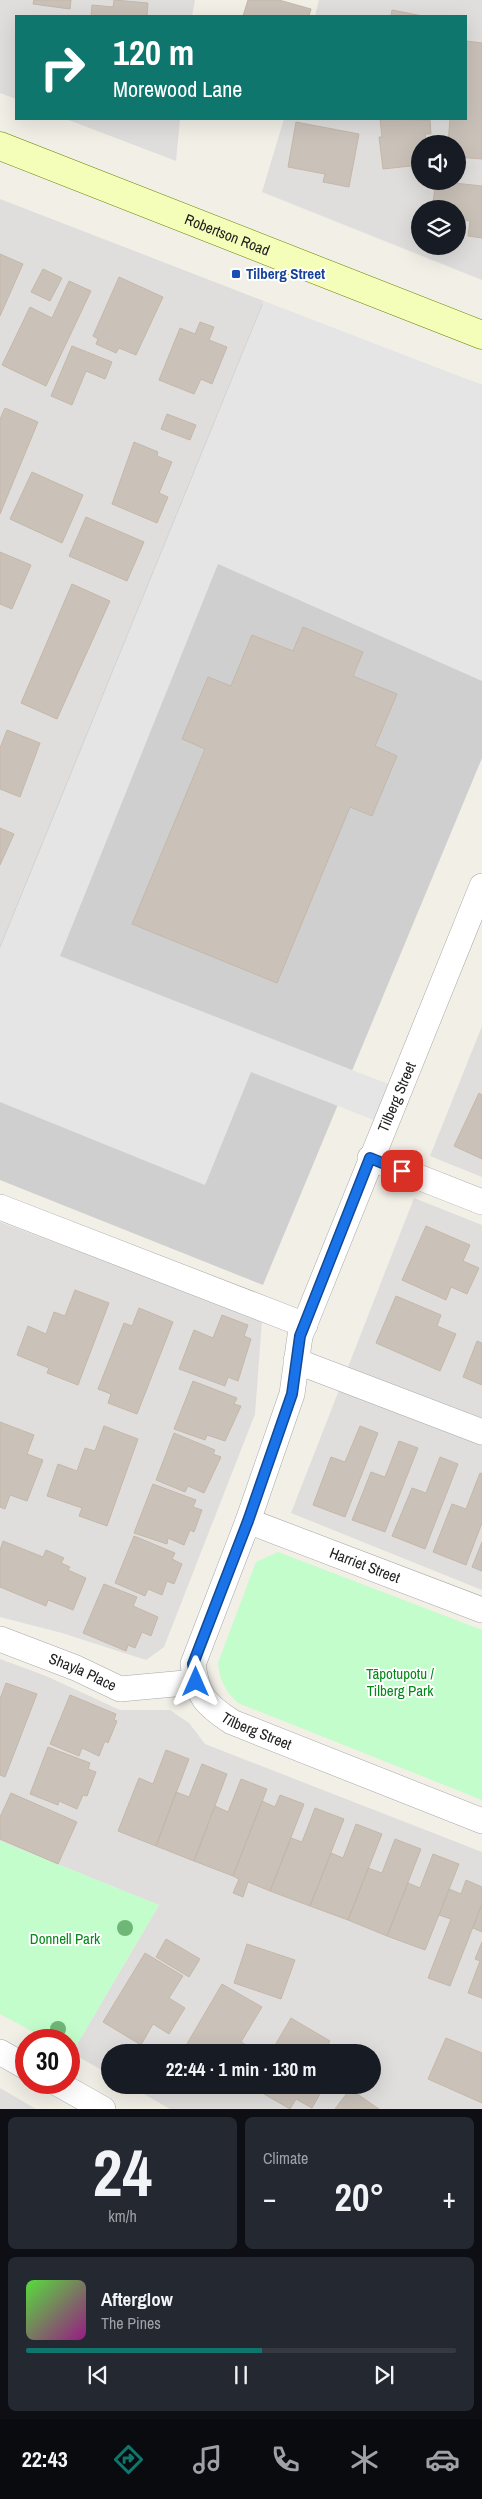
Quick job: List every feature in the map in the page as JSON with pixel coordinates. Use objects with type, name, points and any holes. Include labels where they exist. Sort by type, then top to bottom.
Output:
[{"type":"main road","name":"Robertson Road","points":[[0,146],[482,335]]},
{"type":"street","name":"Tilberg Street","points":[[482,886],[401,1089],[370,1158],[300,1336],[292,1394],[248,1521],[193,1664],[196,1682],[210,1708],[232,1722],[482,1821]]},
{"type":"street","points":[[370,1158],[482,1202]]},
{"type":"street","points":[[0,1207],[305,1325]]},
{"type":"street","points":[[296,1361],[482,1432]]},
{"type":"street","name":"Harriet Street","points":[[248,1521],[482,1610]]},
{"type":"street","name":"Shayla Place","points":[[0,1639],[76,1668],[120,1690],[196,1682]]},
{"type":"street","points":[[0,2052],[15,2060]]},
{"type":"street","points":[[76,2094],[103,2109]]},
{"type":"shaded area","points":[[0,0],[195,0],[192,15],[15,15],[15,99],[0,93]]},
{"type":"shaded area","points":[[319,0],[482,0],[482,280],[420,255],[466,255],[466,200],[411,200],[411,252],[262,192],[284,120],[467,120],[467,15],[315,15]]},
{"type":"shaded area","points":[[69,120],[180,120],[176,161]]},
{"type":"shaded area","points":[[0,199],[264,301],[0,948]]},
{"type":"shaded area","points":[[264,301],[482,385],[482,681],[218,564],[60,956],[401,1089],[384,1124],[251,1072],[205,1185],[0,1102],[0,948]]},
{"type":"shaded area","points":[[262,304],[482,385],[482,758],[263,1285],[0,1180],[0,946]]},
{"type":"shaded area","points":[[482,1026],[482,1177],[430,1156]]},
{"type":"shaded area","points":[[414,1198],[482,1225],[482,1590],[291,1513]]},
{"type":"shaded area","points":[[0,1222],[262,1320],[255,1414],[164,1647],[146,1660],[62,1633],[0,1617]]},
{"type":"shaded area","points":[[0,1659],[46,1676],[120,1710],[170,1710],[189,1723],[205,1744],[482,1852],[482,2109],[170,2109],[144,2094],[381,2094],[381,2044],[101,2044],[101,2070],[80,2058],[80,2039],[159,1905],[0,1841]]},
{"type":"shaded area","points":[[0,2088],[36,2109],[0,2109]]},
{"type":"green space","name":"Tāpotupotu / Tilberg Park","points":[[278,1552],[482,1630],[482,1800],[238,1703],[230,1694],[220,1675],[218,1663],[256,1562]]},
{"type":"green space","name":"Donnell Park","points":[[0,1841],[159,1905],[80,2039],[80,2029],[28,2029],[0,2014]]},
{"type":"building","points":[[34,0],[71,0],[70,9],[33,4]]},
{"type":"building","points":[[114,0],[148,3],[147,15],[91,15],[92,5],[113,7]]},
{"type":"building","points":[[248,0],[279,0],[311,9],[309,15],[243,15]]},
{"type":"building","points":[[392,10],[418,15],[391,15]]},
{"type":"building","points":[[467,41],[482,43],[482,159],[466,158],[466,135],[449,135],[450,120],[467,120]]},
{"type":"building","points":[[380,120],[430,120],[431,134],[411,135],[411,166],[383,169],[379,137],[382,137]]},
{"type":"building","points":[[296,122],[359,134],[349,187],[323,182],[325,174],[288,167]]},
{"type":"building","points":[[466,184],[482,186],[482,238],[468,236],[470,221],[466,220],[466,200],[433,200],[435,190],[466,190]]},
{"type":"building","points":[[0,254],[23,264],[0,316]]},
{"type":"building","points":[[43,269],[62,278],[50,301],[31,292]]},
{"type":"building","points":[[119,277],[163,297],[136,355],[119,348],[116,353],[96,344],[98,339],[93,336]]},
{"type":"building","points":[[69,281],[91,291],[46,386],[2,365],[30,307],[52,318]]},
{"type":"building","points":[[200,322],[214,327],[209,340],[227,347],[212,384],[201,379],[194,394],[159,380],[180,328],[195,334]]},
{"type":"building","points":[[72,346],[112,362],[105,379],[86,371],[72,405],[51,396]]},
{"type":"building","points":[[5,408],[38,422],[0,514],[0,419]]},
{"type":"building","points":[[167,414],[196,425],[190,440],[161,429]]},
{"type":"building","points":[[134,442],[158,452],[157,456],[172,462],[159,493],[168,497],[157,523],[112,504]]},
{"type":"building","points":[[32,472],[83,495],[62,543],[10,519]]},
{"type":"building","points":[[86,517],[144,542],[127,581],[69,556]]},
{"type":"building","points":[[0,552],[31,565],[12,609],[0,604]]},
{"type":"building","points":[[72,584],[110,601],[57,719],[21,703]]},
{"type":"building","points":[[303,627],[363,652],[353,676],[397,694],[375,746],[397,756],[372,816],[350,807],[277,983],[132,924],[205,749],[182,739],[208,677],[231,686],[252,635],[293,651]]},
{"type":"building","points":[[7,730],[40,743],[20,797],[0,789],[0,748]]},
{"type":"building","points":[[0,828],[14,834],[0,865]]},
{"type":"building","points":[[479,1093],[482,1095],[482,1159],[454,1146]]},
{"type":"building","points":[[426,1226],[470,1245],[463,1261],[479,1268],[467,1294],[451,1287],[446,1300],[402,1280]]},
{"type":"building","points":[[75,1290],[109,1303],[78,1385],[47,1373],[49,1368],[17,1355],[28,1326],[46,1334],[54,1312],[65,1316]]},
{"type":"building","points":[[396,1296],[441,1315],[437,1326],[456,1334],[440,1371],[376,1343]]},
{"type":"building","points":[[139,1308],[173,1322],[137,1414],[108,1403],[111,1394],[98,1389],[124,1323],[132,1326]]},
{"type":"building","points":[[222,1315],[248,1325],[244,1336],[251,1339],[238,1381],[228,1377],[225,1386],[179,1369],[194,1330],[213,1338]]},
{"type":"building","points":[[477,1341],[482,1343],[482,1385],[463,1377]]},
{"type":"building","points":[[193,1381],[237,1398],[234,1404],[241,1406],[225,1441],[207,1435],[205,1440],[174,1429]]},
{"type":"building","points":[[0,1422],[34,1435],[27,1454],[43,1460],[27,1501],[10,1495],[5,1509],[0,1507]]},
{"type":"building","points":[[104,1426],[138,1439],[107,1526],[79,1516],[82,1508],[47,1496],[58,1464],[77,1471],[85,1448],[95,1451]]},
{"type":"building","points":[[360,1426],[378,1433],[345,1517],[313,1505],[331,1457],[345,1462]]},
{"type":"building","points":[[174,1433],[215,1450],[213,1454],[221,1457],[204,1493],[188,1486],[185,1492],[156,1480]]},
{"type":"building","points":[[399,1441],[418,1448],[385,1532],[352,1520],[371,1472],[385,1477]]},
{"type":"building","points":[[440,1457],[458,1464],[425,1549],[392,1536],[412,1488],[426,1493]]},
{"type":"building","points":[[480,1473],[482,1474],[482,1523],[466,1565],[433,1552],[452,1504],[466,1509]]},
{"type":"building","points":[[153,1484],[196,1500],[193,1507],[202,1510],[194,1532],[190,1530],[184,1545],[168,1538],[167,1544],[134,1533]]},
{"type":"building","points":[[134,1536],[175,1553],[172,1559],[182,1564],[174,1584],[167,1581],[162,1595],[148,1589],[145,1596],[115,1583]]},
{"type":"building","points":[[3,1541],[43,1557],[46,1550],[64,1558],[61,1563],[70,1567],[68,1570],[86,1578],[73,1610],[48,1600],[46,1606],[0,1587],[0,1550]]},
{"type":"building","points":[[482,1542],[482,1571],[472,1567]]},
{"type":"building","points":[[104,1584],[137,1597],[133,1606],[158,1617],[151,1636],[142,1632],[135,1648],[128,1645],[126,1651],[83,1633]]},
{"type":"building","points":[[6,1683],[37,1694],[5,1777],[0,1775],[0,1699]]},
{"type":"building","points":[[70,1695],[116,1714],[114,1720],[117,1721],[108,1743],[105,1741],[99,1756],[82,1748],[79,1756],[50,1744]]},
{"type":"building","points":[[48,1747],[90,1763],[88,1769],[96,1772],[87,1796],[83,1795],[77,1809],[59,1801],[58,1805],[30,1794]]},
{"type":"building","points":[[166,1750],[189,1759],[156,1846],[118,1831],[139,1778],[153,1784]]},
{"type":"building","points":[[202,1764],[227,1774],[194,1861],[156,1846],[176,1792],[189,1797]]},
{"type":"building","points":[[241,1779],[267,1789],[233,1876],[194,1861],[215,1806],[228,1812]]},
{"type":"building","points":[[11,1793],[77,1822],[58,1864],[0,1839],[0,1817]]},
{"type":"building","points":[[280,1795],[304,1804],[270,1891],[248,1882],[243,1897],[233,1893],[239,1879],[233,1876],[262,1801],[275,1807]]},
{"type":"building","points":[[315,1808],[344,1819],[310,1906],[270,1891],[291,1838],[302,1842]]},
{"type":"building","points":[[356,1824],[382,1834],[348,1920],[310,1906],[331,1853],[343,1858]]},
{"type":"building","points":[[395,1839],[421,1849],[387,1936],[348,1920],[368,1868],[382,1873]]},
{"type":"building","points":[[433,1854],[459,1864],[425,1950],[387,1936],[408,1883],[420,1888]]},
{"type":"building","points":[[466,1880],[482,1887],[482,1904],[450,1986],[428,1978],[451,1919],[439,1915],[449,1889],[461,1894]]},
{"type":"building","points":[[482,1904],[482,1932],[473,1928]]},
{"type":"building","points":[[166,1939],[200,1959],[189,1977],[156,1957]]},
{"type":"building","points":[[482,1942],[482,1998],[468,1993],[480,1961],[475,1959]]},
{"type":"building","points":[[247,1944],[295,1960],[281,1999],[234,1983]]},
{"type":"building","points":[[145,1953],[183,1976],[169,1998],[185,2008],[169,2034],[153,2024],[142,2044],[139,2044],[103,2022]]},
{"type":"building","points":[[222,1984],[262,2007],[241,2042],[244,2044],[187,2044]]},
{"type":"building","points":[[291,2018],[330,2041],[328,2044],[276,2044]]},
{"type":"building","points":[[446,2038],[482,2053],[482,2103],[428,2079]]},
{"type":"building","points":[[264,2094],[320,2094],[312,2108],[296,2099],[290,2109]]},
{"type":"building","points":[[346,2094],[357,2094],[379,2109],[335,2109]]},
{"type":"place","name":"Tilberg Street","points":[[236,274]]},
{"type":"route","points":[[196,1682],[193,1664],[248,1521],[292,1394],[300,1336],[370,1158],[402,1171]]}]
